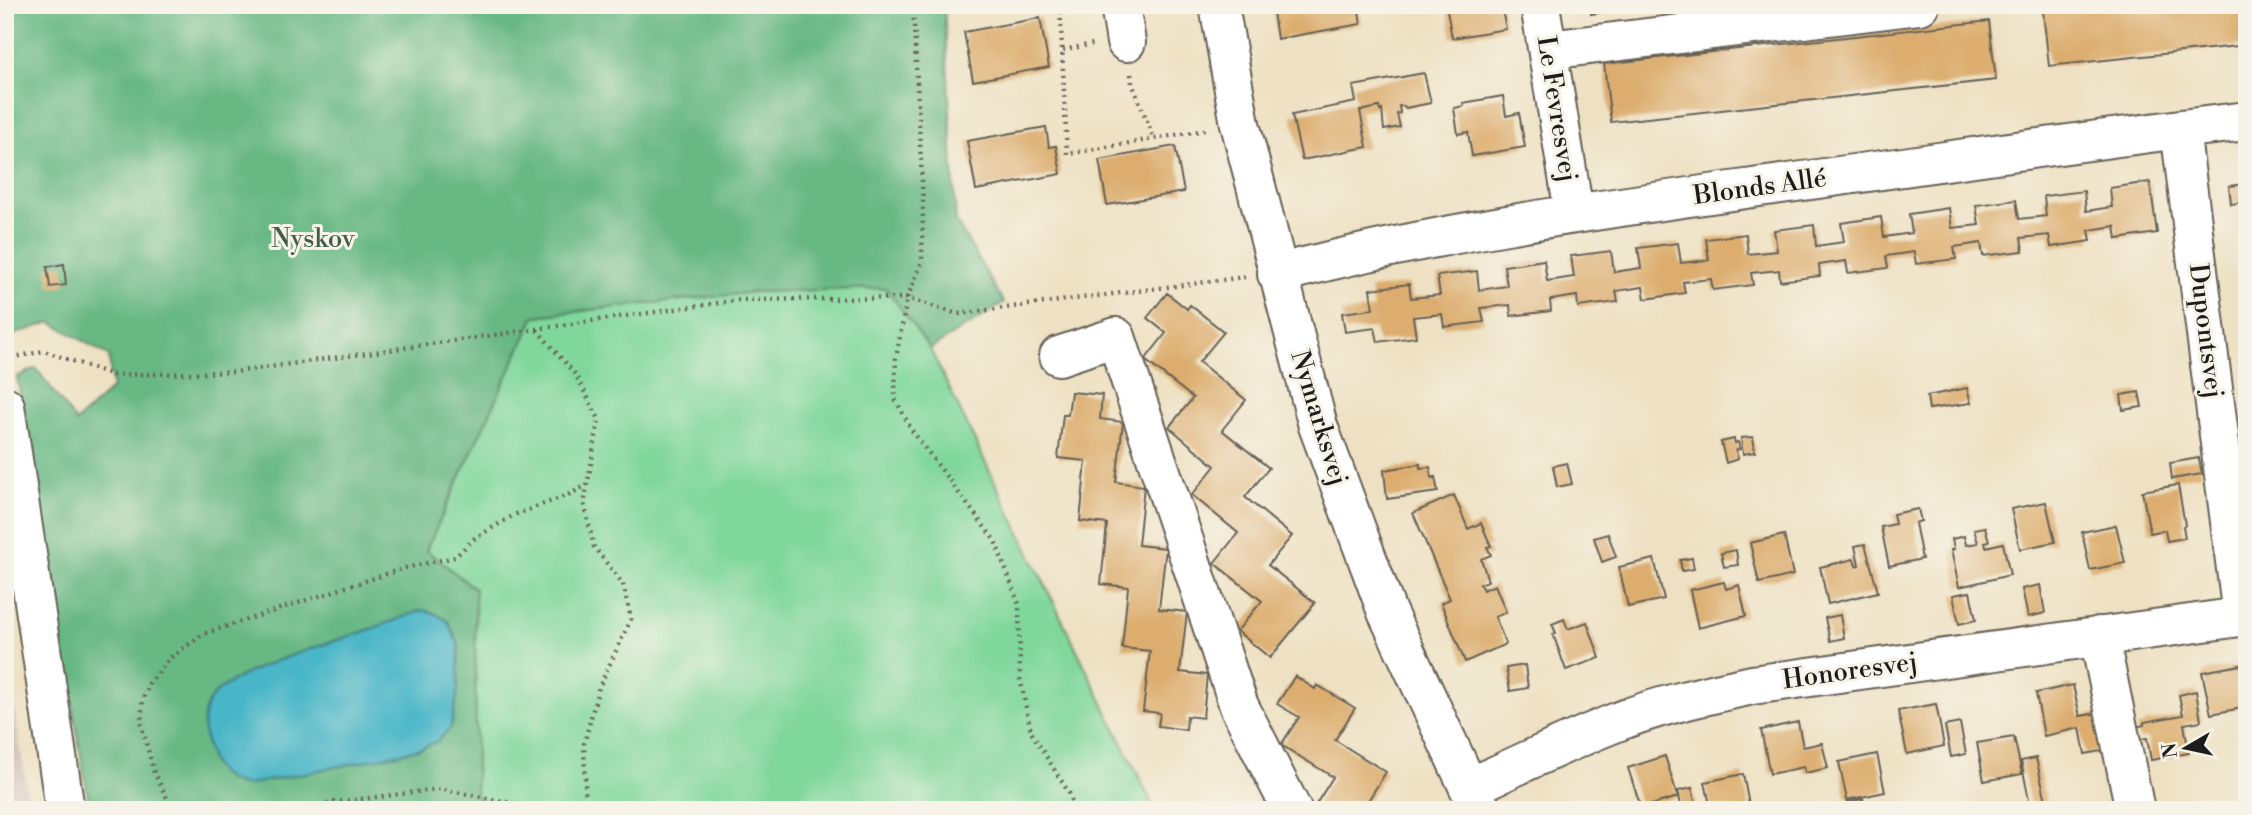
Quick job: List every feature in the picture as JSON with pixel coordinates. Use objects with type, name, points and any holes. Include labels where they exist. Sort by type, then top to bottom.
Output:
[{"type":"street","name":"Nymarksvej","points":[[1219,5],[1240,124],[1318,426],[1382,599],[1476,799]]},
{"type":"street","name":"Le Fevresvej","points":[[1540,5],[1574,213]]},
{"type":"street","points":[[1548,50],[1920,5]]},
{"type":"street","name":"Blonds Allé","points":[[1277,274],[1416,241],[1574,213],[2247,121]]},
{"type":"street","name":"Dupontsvej","points":[[2180,129],[2244,616]]},
{"type":"street","points":[[1059,356],[1116,337],[1239,706],[1292,810]]},
{"type":"street","points":[[5,406],[12,497],[65,810]]},
{"type":"street","name":"Honoresvej","points":[[1476,799],[1562,745],[1624,719],[1684,701],[1752,685],[2244,616]]},
{"type":"street","points":[[2099,636],[2135,810]]},
{"type":"path","points":[[913,5],[923,201],[922,262],[907,298],[896,358],[895,399],[913,432],[995,541],[1019,604],[1020,678],[1031,732],[1069,793],[1074,810]]},
{"type":"path","points":[[1060,5],[1068,153],[1240,124]]},
{"type":"path","points":[[1123,24],[1132,83],[1154,139]]},
{"type":"path","points":[[5,359],[44,351],[113,375],[235,372],[739,300],[907,298],[958,314],[1277,274]]},
{"type":"path","points":[[536,330],[575,374],[599,419],[583,503],[594,548],[623,584],[631,619],[599,687],[584,744],[586,810]]},
{"type":"path","points":[[173,810],[155,772],[141,723],[143,699],[149,684],[170,658],[202,634],[405,568],[455,557],[475,538],[514,515],[587,485]]},
{"type":"path","points":[[299,810],[330,803],[440,789],[549,810]]},
{"type":"shaded area","points":[[5,647],[30,810],[5,810]]},
{"type":"green space","name":"Nyskov","points":[[5,5],[944,5],[956,221],[1004,303],[930,349],[886,288],[755,292],[535,316],[426,550],[475,589],[476,797],[506,810],[90,810],[17,377],[36,368],[76,422],[112,388],[109,356],[51,322],[7,337]]},
{"type":"green space","points":[[886,288],[930,349],[1155,810],[506,810],[476,798],[475,589],[426,550],[535,316],[755,292]]},
{"type":"water","points":[[422,610],[448,621],[459,645],[458,690],[451,727],[438,741],[422,748],[380,758],[246,785],[229,780],[215,768],[206,743],[203,721],[206,707],[220,690],[235,679],[277,661]]},
{"type":"building","points":[[1272,5],[1358,5],[1361,24],[1277,39]]},
{"type":"building","points":[[1446,5],[1501,5],[1506,29],[1452,38]]},
{"type":"building","points":[[1590,5],[1633,5],[1633,7],[1591,14]]},
{"type":"building","points":[[2100,5],[2247,5],[2247,45],[2049,66],[2043,11]]},
{"type":"building","points":[[1040,18],[1049,67],[973,81],[964,32]]},
{"type":"building","points":[[1989,21],[1996,80],[1611,122],[1604,64]]},
{"type":"building","points":[[1424,73],[1431,103],[1405,108],[1399,106],[1400,113],[1397,114],[1400,127],[1384,130],[1382,110],[1380,111],[1379,107],[1360,111],[1367,147],[1302,160],[1292,115],[1356,102],[1353,86]]},
{"type":"building","points":[[1503,96],[1506,116],[1519,113],[1525,147],[1472,156],[1468,132],[1458,134],[1454,108],[1464,106],[1463,103]]},
{"type":"building","points":[[1046,127],[1049,147],[1056,146],[1061,174],[976,190],[967,141]]},
{"type":"building","points":[[1175,146],[1184,192],[1107,205],[1099,160]]},
{"type":"building","points":[[2150,182],[2157,233],[2117,239],[2115,226],[2089,230],[2091,241],[2051,247],[2049,235],[2021,238],[2023,251],[1983,256],[1981,243],[1954,247],[1956,259],[1916,264],[1914,252],[1886,256],[1888,268],[1848,273],[1846,261],[1819,265],[1820,276],[1780,281],[1779,270],[1751,273],[1753,285],[1713,290],[1711,279],[1683,282],[1685,293],[1645,299],[1643,287],[1616,291],[1618,302],[1578,307],[1577,296],[1550,300],[1551,311],[1511,316],[1510,305],[1481,308],[1484,322],[1444,327],[1442,314],[1413,317],[1416,337],[1378,342],[1375,328],[1345,332],[1342,313],[1373,309],[1370,289],[1409,284],[1411,298],[1440,295],[1437,276],[1477,271],[1479,290],[1507,286],[1504,266],[1544,260],[1547,281],[1574,277],[1571,256],[1611,251],[1614,272],[1641,268],[1638,248],[1678,243],[1681,263],[1709,260],[1706,239],[1746,234],[1748,254],[1777,251],[1774,230],[1814,225],[1816,246],[1844,242],[1841,223],[1881,217],[1884,237],[1912,233],[1909,214],[1949,208],[1952,228],[1979,225],[1976,205],[2016,200],[2019,219],[2046,216],[2044,196],[2084,191],[2086,211],[2112,207],[2110,188]]},
{"type":"building","points":[[2247,184],[2247,202],[2231,204],[2229,186]]},
{"type":"building","points":[[64,264],[66,285],[50,287],[47,267]]},
{"type":"building","points":[[1167,293],[1187,309],[1190,305],[1224,332],[1199,362],[1246,400],[1222,430],[1269,468],[1245,497],[1292,536],[1268,565],[1315,603],[1270,658],[1237,631],[1262,601],[1214,563],[1238,533],[1192,495],[1215,466],[1169,427],[1193,398],[1145,360],[1166,333],[1147,318]]},
{"type":"building","points":[[1967,388],[1971,403],[1929,409],[1927,396]]},
{"type":"building","points":[[1071,392],[1102,395],[1100,419],[1123,422],[1116,482],[1144,486],[1138,545],[1166,548],[1159,609],[1187,612],[1180,672],[1207,675],[1203,718],[1187,716],[1186,730],[1158,726],[1160,713],[1143,711],[1150,651],[1122,648],[1128,587],[1101,584],[1107,524],[1080,521],[1086,461],[1058,458],[1063,415],[1068,415]]},
{"type":"building","points":[[2139,392],[2142,407],[2123,410],[2121,395]]},
{"type":"building","points":[[1753,437],[1755,452],[1743,454],[1741,438]]},
{"type":"building","points":[[1734,439],[1740,449],[1736,450],[1738,459],[1726,463],[1721,442]]},
{"type":"building","points":[[2199,458],[2202,474],[2172,479],[2170,463]]},
{"type":"building","points":[[1567,463],[1572,484],[1557,487],[1553,466]]},
{"type":"building","points":[[1420,464],[1420,468],[1430,467],[1438,492],[1387,499],[1384,470]]},
{"type":"building","points":[[2178,485],[2185,538],[2167,541],[2165,530],[2150,533],[2142,491]]},
{"type":"building","points":[[1454,495],[1468,529],[1481,523],[1491,546],[1487,547],[1491,555],[1481,559],[1488,581],[1480,584],[1483,590],[1495,585],[1506,612],[1495,617],[1506,644],[1465,662],[1441,603],[1450,599],[1413,513]]},
{"type":"building","points":[[2046,502],[2055,542],[2020,549],[2011,509]]},
{"type":"building","points":[[1918,509],[1921,521],[1915,523],[1922,559],[1889,566],[1881,527],[1895,524],[1893,514]]},
{"type":"building","points":[[2116,525],[2125,563],[2090,570],[2082,532]]},
{"type":"building","points":[[1985,527],[1989,541],[1985,542],[1986,547],[2003,543],[2010,575],[1959,587],[1951,550],[1954,549],[1952,539],[1964,536],[1966,545],[1978,543],[1974,529]]},
{"type":"building","points":[[1608,534],[1616,557],[1602,562],[1594,538]]},
{"type":"building","points":[[1784,535],[1793,575],[1759,583],[1750,543]]},
{"type":"building","points":[[1865,544],[1878,592],[1828,604],[1820,567],[1854,559],[1856,566],[1859,565],[1855,546]]},
{"type":"building","points":[[1736,550],[1738,565],[1724,567],[1721,553]]},
{"type":"building","points":[[1692,558],[1694,569],[1682,571],[1680,560]]},
{"type":"building","points":[[1654,559],[1664,599],[1628,607],[1619,567]]},
{"type":"building","points":[[1724,582],[1726,589],[1739,585],[1746,616],[1698,628],[1690,590]]},
{"type":"building","points":[[2040,585],[2045,613],[2028,617],[2022,589]]},
{"type":"building","points":[[1970,592],[1976,620],[1959,624],[1953,595]]},
{"type":"building","points":[[1840,615],[1844,638],[1830,641],[1825,618]]},
{"type":"building","points":[[1564,619],[1568,629],[1587,622],[1600,658],[1566,670],[1552,624]]},
{"type":"building","points":[[1525,665],[1528,688],[1510,691],[1506,668]]},
{"type":"building","points":[[2241,665],[2247,691],[2247,707],[2211,714],[2202,672]]},
{"type":"building","points":[[1295,676],[1315,689],[1317,685],[1355,708],[1335,740],[1386,772],[1366,804],[1375,810],[1313,809],[1333,777],[1281,745],[1299,717],[1277,704]]},
{"type":"building","points":[[2073,685],[2080,716],[2098,713],[2106,750],[2085,754],[2080,728],[2044,736],[2036,693]]},
{"type":"building","points":[[2196,691],[2201,721],[2184,724],[2189,753],[2151,760],[2147,738],[2139,739],[2136,727],[2144,725],[2144,722],[2183,715],[2179,695]]},
{"type":"building","points":[[1936,704],[1944,746],[1907,754],[1898,711]]},
{"type":"building","points":[[1798,722],[1803,747],[1822,743],[1828,768],[1805,773],[1804,767],[1770,774],[1761,730]]},
{"type":"building","points":[[1960,723],[1966,754],[1951,757],[1945,726]]},
{"type":"building","points":[[2014,737],[2022,774],[1984,781],[1977,743]]},
{"type":"building","points":[[1877,754],[1885,792],[1847,800],[1839,762]]},
{"type":"building","points":[[1665,756],[1678,797],[1641,808],[1628,768]]},
{"type":"building","points":[[2036,758],[2047,805],[2031,809],[2021,761]]},
{"type":"building","points":[[1743,774],[1750,810],[1711,810],[1705,782]]},
{"type":"building","points":[[1692,788],[1697,810],[1682,810],[1678,791]]},
{"type":"building","points":[[1863,799],[1866,810],[1850,810],[1848,802]]}]
